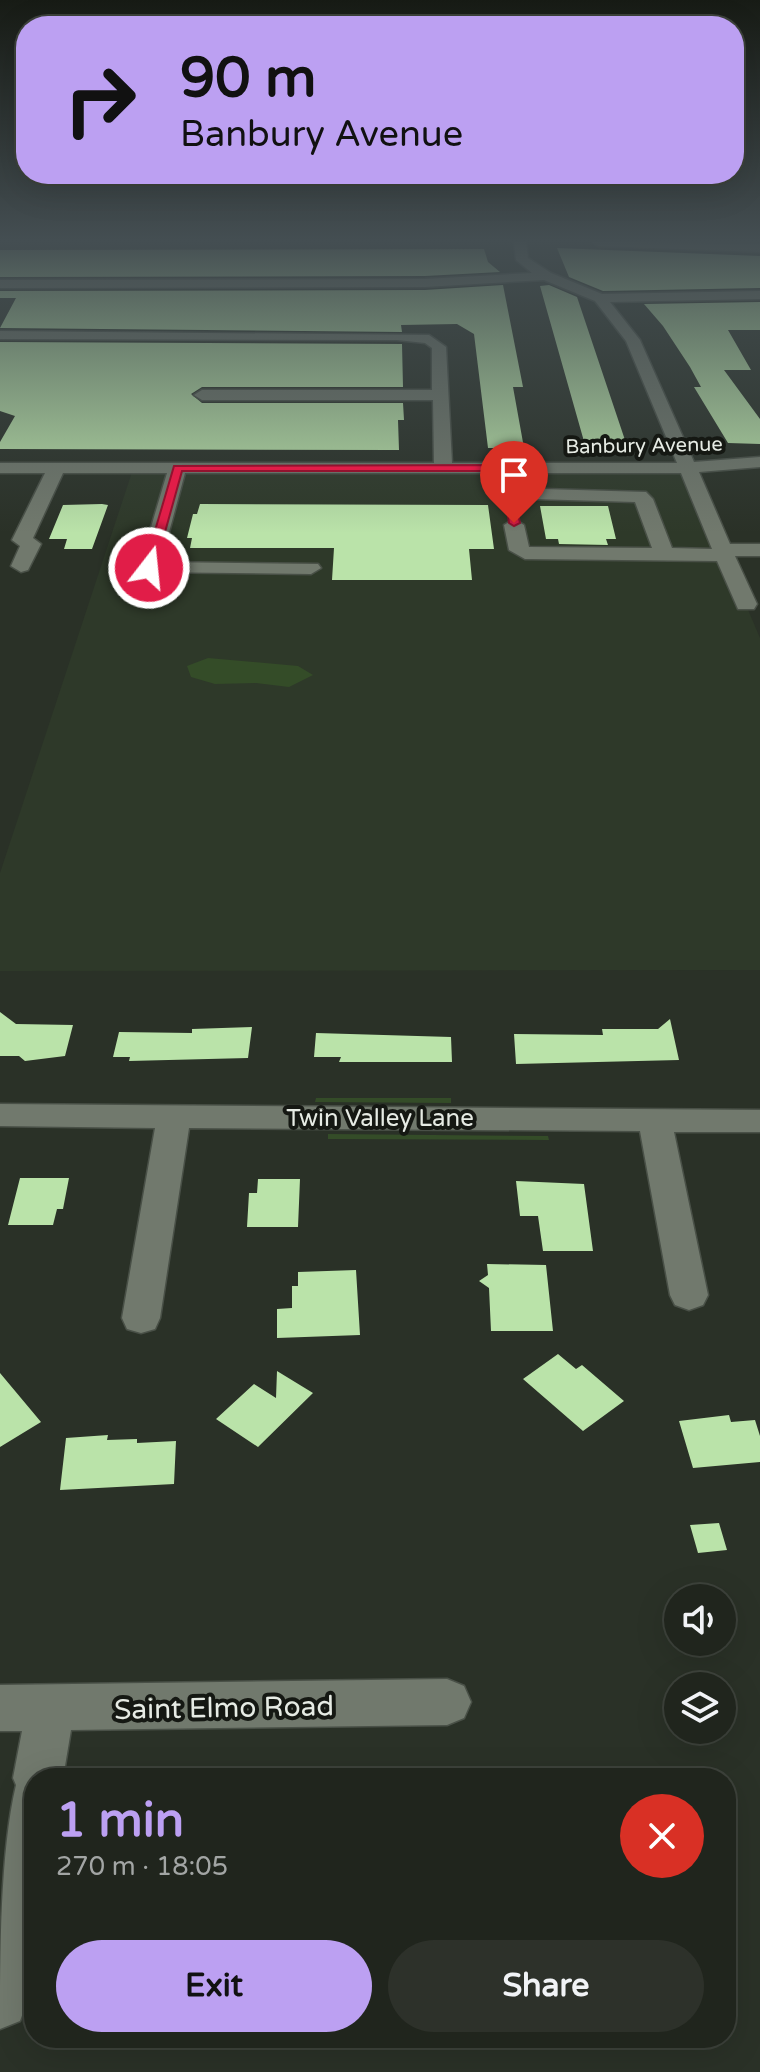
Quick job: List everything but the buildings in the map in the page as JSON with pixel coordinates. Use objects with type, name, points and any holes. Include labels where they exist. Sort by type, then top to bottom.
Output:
[{"type":"street","points":[[396,339],[429,339],[439,347],[443,468]]},
{"type":"street","points":[[630,339],[746,604]]},
{"type":"street","points":[[202,395],[441,395]]},
{"type":"street","name":"Banbury Avenue","points":[[0,468],[688,468],[760,462]]},
{"type":"street","points":[[178,468],[149,568],[311,568]]},
{"type":"street","points":[[504,468],[519,550],[525,553],[664,555],[760,550]]},
{"type":"street","points":[[21,566],[31,544],[22,540],[56,469]]},
{"type":"street","points":[[509,494],[639,496],[644,499],[664,555]]},
{"type":"street","name":"Twin Valley Lane","points":[[0,1115],[760,1121]]},
{"type":"street","points":[[141,1318],[174,1116]]},
{"type":"street","points":[[655,1120],[689,1295]]},
{"type":"street","name":"Saint Elmo Road","points":[[0,1708],[447,1702]]},
{"type":"street","points":[[40,1768],[50,1709]]},
{"type":"street","points":[[0,2001],[24,1861]]},
{"type":"shaded area","points":[[688,468],[760,638],[760,970],[0,971],[0,873],[133,469]]},
{"type":"green space","points":[[208,658],[298,666],[313,675],[289,687],[256,683],[215,684],[191,677],[187,666]]},
{"type":"green space","points":[[316,1098],[451,1098],[451,1103],[315,1102]]},
{"type":"green space","points":[[328,1134],[548,1136],[549,1140],[328,1139]]},
{"type":"route","points":[[149,568],[178,468],[504,468],[514,523]]}]
